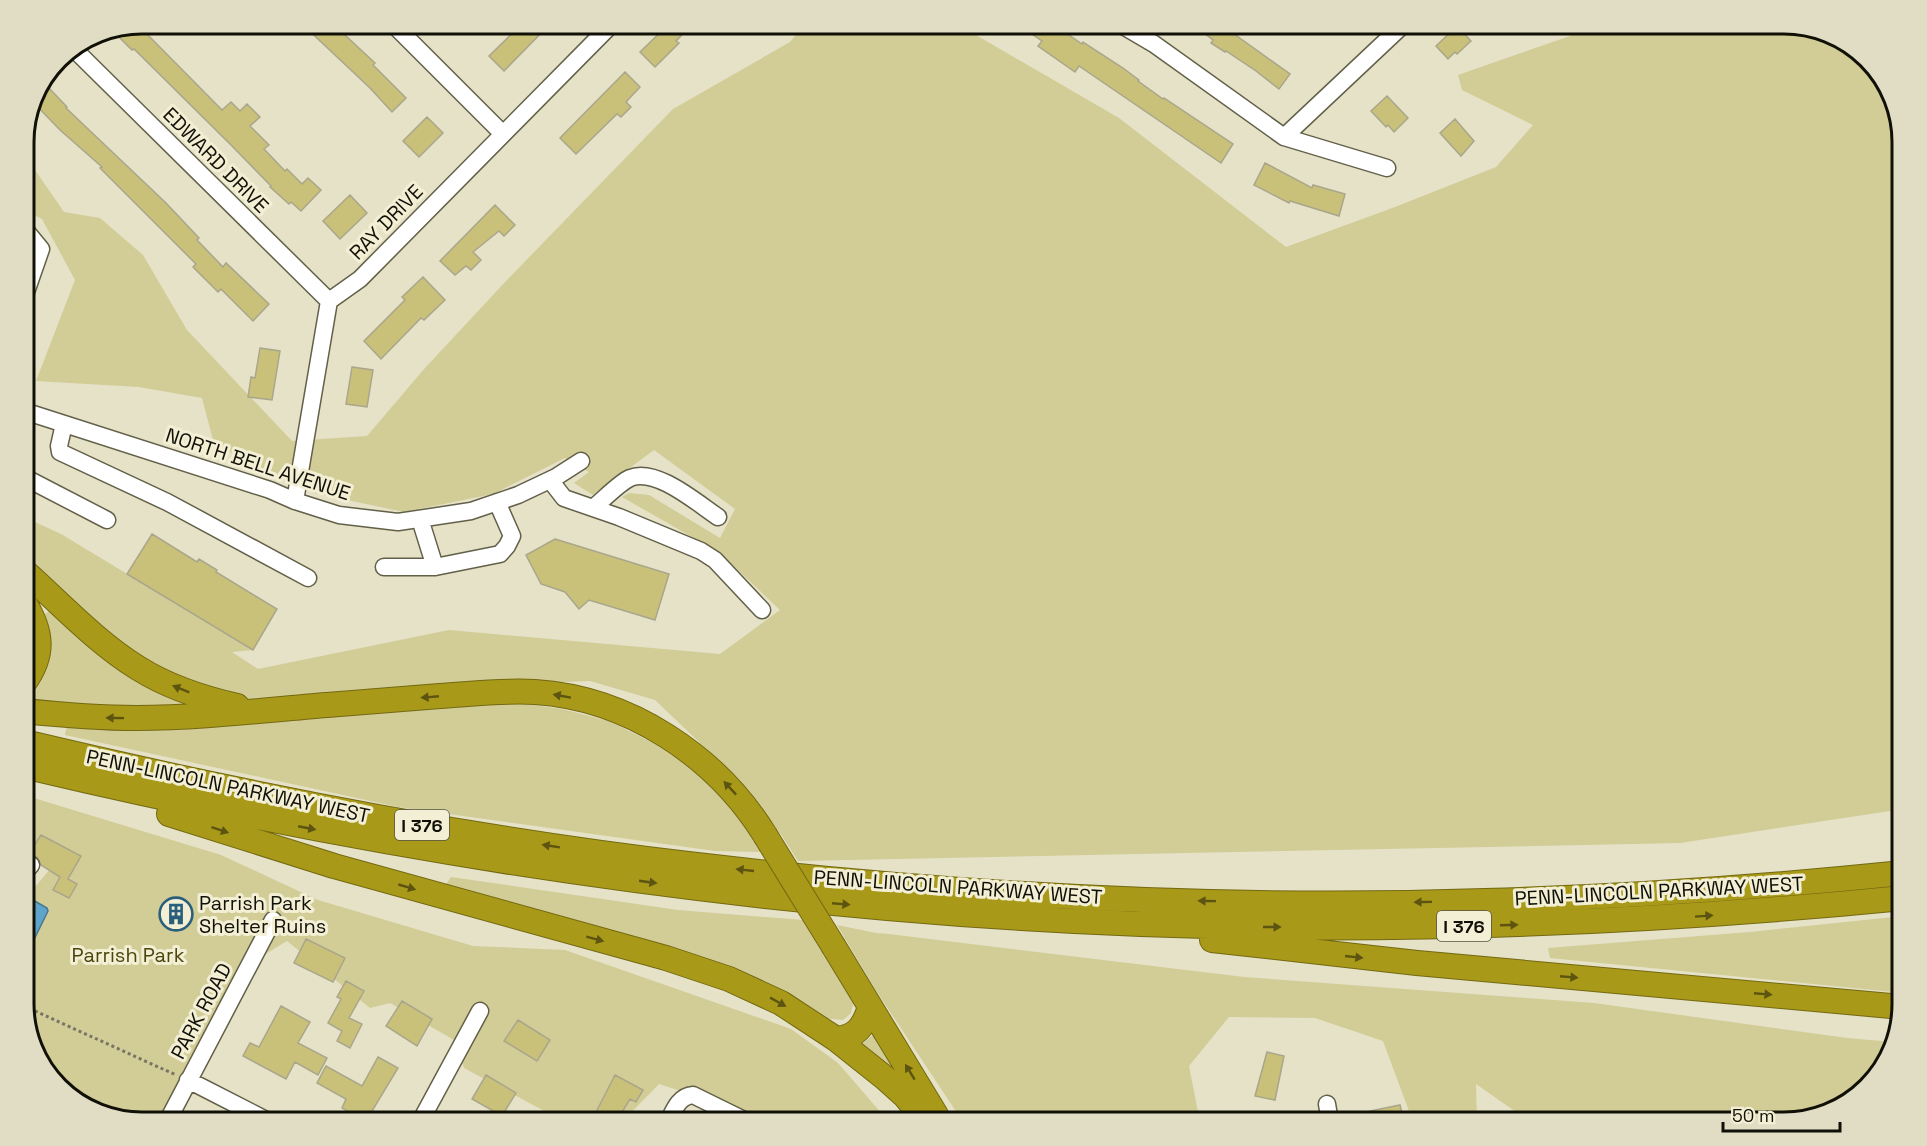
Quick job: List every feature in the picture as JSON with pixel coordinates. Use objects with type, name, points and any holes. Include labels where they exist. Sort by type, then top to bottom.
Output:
[{"type":"highway","points":[[35,581],[104,643],[138,669],[196,695],[257,711]]},
{"type":"highway","points":[[35,623],[39,645],[35,662]]},
{"type":"highway","points":[[35,712],[140,718],[505,692],[537,692],[584,700],[631,717],[676,742],[727,784],[749,810],[934,1112]]},
{"type":"highway","name":"PENN-LINCOLN PARKWAY WEST","points":[[35,744],[236,790],[460,832],[687,864],[901,885],[1026,894],[1300,903],[1481,902],[1707,891],[1892,874]]},
{"type":"highway","name":"PENN-LINCOLN PARKWAY WEST","points":[[35,769],[242,815],[422,849],[558,870],[796,900],[1025,918],[1254,927],[1481,926],[1708,915],[1892,899]]},
{"type":"highway","points":[[35,771],[344,869],[729,979],[772,999],[836,1039],[885,1078],[918,1112]]},
{"type":"highway","points":[[1707,891],[1892,859]]},
{"type":"highway","points":[[1025,918],[1386,960],[1892,1006]]},
{"type":"highway","points":[[836,1039],[850,1036],[860,1030],[867,1019],[870,1007]]},
{"type":"street","points":[[1137,34],[1284,137],[1387,168]]},
{"type":"street","points":[[1284,137],[1393,34]]},
{"type":"street","points":[[404,35],[502,133]]},
{"type":"street","name":"RAY DRIVE","points":[[329,301],[360,279],[601,35]]},
{"type":"street","name":"EDWARD DRIVE","points":[[80,55],[329,301]]},
{"type":"street","points":[[35,242],[42,249],[35,268]]},
{"type":"street","points":[[295,501],[329,301]]},
{"type":"street","name":"NORTH BELL AVENUE","points":[[35,415],[270,490],[295,501],[339,515],[399,522],[471,512],[550,480],[581,461]]},
{"type":"street","points":[[64,424],[58,446],[60,452],[167,502],[308,578]]},
{"type":"street","points":[[593,508],[629,478],[644,475],[660,479],[718,517]]},
{"type":"street","points":[[550,480],[564,498],[701,550],[715,560],[762,610]]},
{"type":"street","points":[[35,483],[107,520]]},
{"type":"street","points":[[384,567],[435,567],[500,554],[512,536],[497,502]]},
{"type":"street","points":[[420,519],[435,567]]},
{"type":"street","name":"PARK ROAD","points":[[172,1112],[273,920]]},
{"type":"street","points":[[425,1112],[480,1011]]},
{"type":"street","points":[[188,1080],[250,1112]]},
{"type":"street","points":[[674,1112],[687,1095],[699,1096],[729,1112]]},
{"type":"street","points":[[1327,1104],[1328,1112]]},
{"type":"path","points":[[35,1011],[188,1080]]},
{"type":"green space","points":[[975,34],[1119,118],[1286,247],[1496,167],[1533,125],[1462,90],[1458,75],[1575,34],[1785,34],[1813,38],[1839,49],[1861,66],[1878,88],[1892,128],[1892,811],[1680,843],[798,861],[740,781],[655,700],[590,681],[349,690],[259,701],[228,696],[161,671],[110,642],[35,574],[35,522],[61,534],[253,650],[232,652],[258,669],[449,630],[720,654],[780,610],[720,553],[622,497],[629,493],[649,495],[720,538],[735,509],[654,450],[593,495],[574,483],[589,472],[565,458],[493,494],[404,512],[314,493],[308,480],[291,468],[285,477],[256,470],[213,440],[202,398],[139,387],[36,381],[75,280],[42,219],[35,216],[35,170],[64,212],[100,218],[143,255],[187,330],[292,441],[367,436],[425,368],[507,280],[673,109],[790,42],[796,35]]},
{"type":"green space","points":[[53,608],[186,699],[186,705],[76,705],[35,700],[35,685],[45,668],[40,618]]},
{"type":"green space","points":[[519,703],[562,709],[609,721],[667,750],[741,813],[761,852],[715,851],[398,807],[65,735],[67,725]]},
{"type":"green space","name":"Parrish Park","points":[[35,798],[221,855],[318,900],[473,946],[565,950],[791,1029],[838,1063],[880,1112],[745,1112],[659,1084],[632,1112],[546,1112],[464,1068],[454,1040],[390,1003],[370,1008],[287,941],[236,972],[163,1112],[128,1111],[114,1108],[88,1097],[61,1075],[46,1051],[37,1025],[35,887],[62,855],[35,848]]},
{"type":"green space","points":[[451,877],[678,910],[803,920],[854,1001],[851,1013],[843,1020],[821,1018],[443,889]]},
{"type":"green space","points":[[1892,917],[1892,992],[1550,958],[1548,948],[1750,932]]},
{"type":"green space","points":[[837,925],[876,933],[1244,977],[1594,1003],[1885,1041],[1870,1069],[1850,1089],[1826,1103],[1799,1111],[1516,1112],[1476,1084],[1477,1112],[1409,1112],[1383,1041],[1315,1018],[1229,1017],[1189,1066],[1198,1112],[956,1112],[875,989]]},
{"type":"green space","points":[[874,1034],[900,1076],[860,1046]]},
{"type":"water","points":[[35,901],[48,911],[35,938]]},
{"type":"building","points":[[1033,34],[1068,34],[1082,44],[1083,42],[1123,68],[1163,99],[1233,144],[1221,163],[1079,66],[1075,72],[1038,46],[1042,41]]},
{"type":"building","points":[[1206,34],[1234,34],[1290,74],[1279,89],[1256,71],[1211,43],[1213,40]]},
{"type":"building","points":[[1448,34],[1465,34],[1471,41],[1448,59],[1436,46]]},
{"type":"building","points":[[148,35],[222,110],[231,102],[240,111],[247,104],[260,117],[250,126],[269,145],[264,149],[285,171],[287,169],[302,184],[308,178],[321,190],[301,211],[291,202],[289,204],[134,49],[132,50],[119,37]]},
{"type":"building","points":[[314,35],[345,35],[375,63],[373,65],[406,98],[392,112]]},
{"type":"building","points":[[511,35],[539,35],[504,71],[489,56]]},
{"type":"building","points":[[658,35],[682,35],[676,41],[679,43],[655,67],[640,52]]},
{"type":"building","points":[[625,72],[640,87],[626,102],[631,107],[621,117],[617,114],[576,154],[560,138]]},
{"type":"building","points":[[49,88],[66,108],[166,203],[223,267],[226,263],[269,304],[253,321],[221,289],[218,292],[193,267],[196,264],[100,168],[102,167],[40,109]]},
{"type":"building","points":[[1387,96],[1408,118],[1394,132],[1371,111]]},
{"type":"building","points":[[427,117],[443,133],[419,157],[403,141]]},
{"type":"building","points":[[1455,119],[1474,141],[1461,156],[1440,133]]},
{"type":"building","points":[[1265,163],[1312,188],[1313,185],[1345,194],[1339,216],[1290,201],[1289,203],[1254,185]]},
{"type":"building","points":[[350,195],[367,213],[340,239],[323,221]]},
{"type":"building","points":[[495,205],[515,225],[504,236],[499,231],[473,252],[481,260],[471,270],[466,266],[455,275],[440,261]]},
{"type":"building","points":[[423,277],[445,300],[424,320],[421,318],[381,359],[364,341],[405,300],[402,297]]},
{"type":"building","points":[[260,348],[280,351],[272,400],[248,397],[251,377],[255,378]]},
{"type":"building","points":[[352,367],[373,370],[367,407],[346,404]]},
{"type":"building","points":[[152,534],[197,562],[199,559],[277,609],[253,650],[127,574]]},
{"type":"building","points":[[555,539],[669,574],[655,620],[589,600],[579,609],[565,592],[541,584],[526,555]]},
{"type":"building","points":[[41,835],[81,856],[68,879],[77,884],[69,898],[53,890],[60,877],[41,865],[35,857],[35,844]]},
{"type":"building","name":"Parrish Park Shelter Ruins","points":[[170,899],[190,906],[182,929],[162,922]]},
{"type":"building","points":[[306,939],[345,958],[333,982],[294,963]]},
{"type":"building","points":[[346,981],[364,991],[349,1018],[362,1024],[350,1048],[337,1041],[342,1031],[328,1023],[341,999],[337,997]]},
{"type":"building","points":[[402,1001],[432,1019],[417,1046],[386,1026]]},
{"type":"building","points":[[281,1006],[310,1022],[298,1043],[327,1058],[318,1075],[295,1062],[286,1079],[243,1056],[250,1043],[259,1047]]},
{"type":"building","points":[[518,1020],[550,1040],[537,1061],[504,1041]]},
{"type":"building","points":[[1267,1052],[1284,1056],[1275,1100],[1255,1096]]},
{"type":"building","points":[[378,1057],[398,1068],[371,1112],[349,1112],[342,1108],[346,1099],[317,1083],[326,1066],[362,1086]]},
{"type":"building","points":[[486,1075],[516,1093],[504,1112],[495,1112],[472,1099]]},
{"type":"building","points":[[615,1075],[643,1090],[636,1102],[630,1099],[622,1112],[596,1112]]},
{"type":"building","points":[[1400,1105],[1402,1112],[1370,1112]]},
{"type":"place","name":"Parrish Park Shelter Ruins","points":[[176,914]]}]
